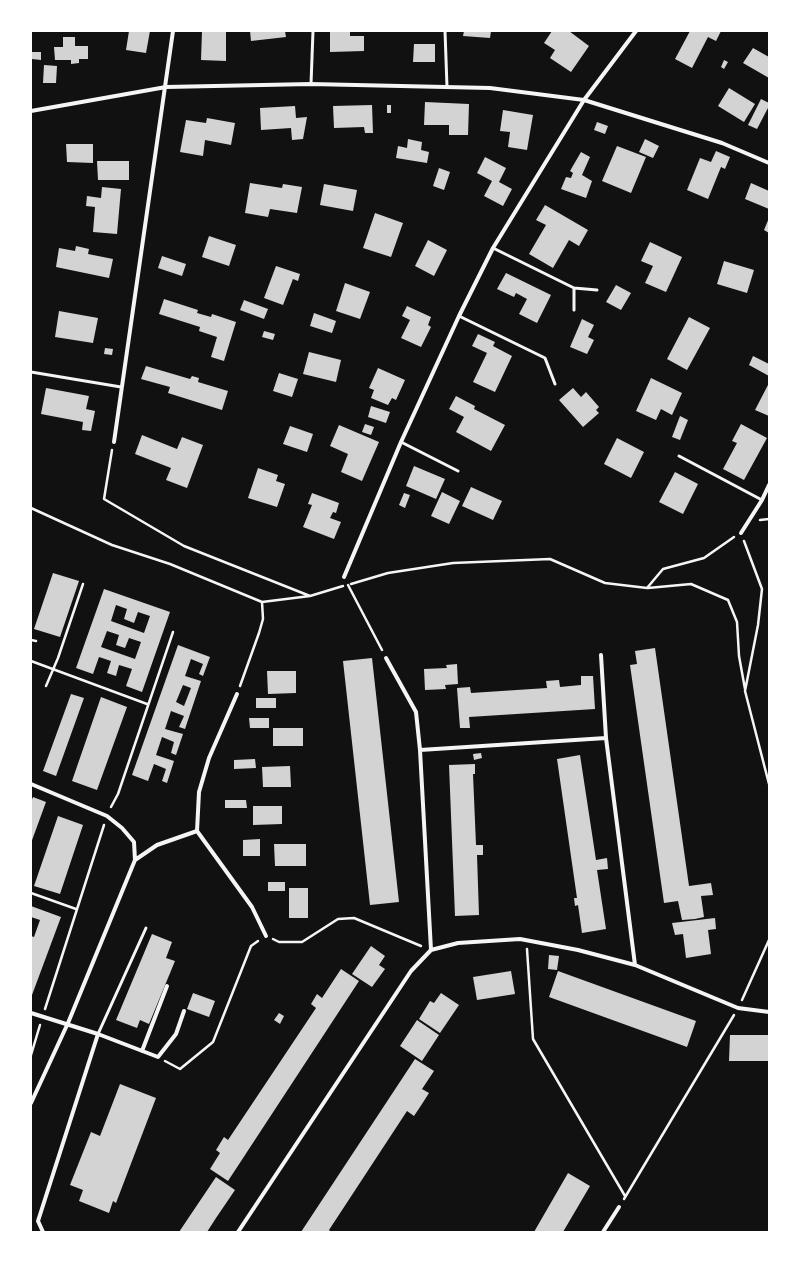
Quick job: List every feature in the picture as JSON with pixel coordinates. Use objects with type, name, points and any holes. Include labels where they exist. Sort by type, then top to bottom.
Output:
[{"type":"street","points":[[114,442],[173,31]]},
{"type":"street","points":[[344,577],[401,442],[459,316],[493,248],[584,100],[636,31]]},
{"type":"street","points":[[31,111],[166,87],[311,84],[490,88],[584,100],[722,143],[769,163]]},
{"type":"street","points":[[741,533],[762,500],[769,485]]},
{"type":"street","points":[[602,655],[606,738],[635,965]]},
{"type":"street","points":[[386,658],[416,712],[420,750],[431,950]]},
{"type":"street","points":[[237,694],[209,758],[199,792],[198,831],[252,907],[266,936]]},
{"type":"street","points":[[420,750],[606,738]]},
{"type":"street","points":[[31,784],[107,816],[122,828],[134,842],[135,860],[68,1023],[31,1103]]},
{"type":"street","points":[[135,860],[157,845],[198,831]]},
{"type":"street","points":[[238,1232],[411,971],[431,950],[458,943],[520,939],[527,940],[578,950],[635,965],[738,1008],[769,1012]]},
{"type":"street","points":[[142,1051],[167,986]]},
{"type":"street","points":[[31,1013],[68,1023],[158,1057],[176,1034],[184,1011]]},
{"type":"street","points":[[42,1232],[38,1222],[98,1034]]},
{"type":"street","points":[[603,1232],[619,1207]]},
{"type":"lane","points":[[311,84],[313,31]]},
{"type":"lane","points":[[445,31],[447,87]]},
{"type":"lane","points":[[493,248],[574,288],[597,290]]},
{"type":"lane","points":[[574,288],[574,310]]},
{"type":"lane","points":[[459,316],[545,358],[555,384]]},
{"type":"lane","points":[[31,372],[121,386]]},
{"type":"lane","points":[[401,442],[458,471]]},
{"type":"lane","points":[[679,456],[762,500]]},
{"type":"lane","points":[[98,1034],[146,928]]},
{"type":"path","points":[[114,442],[104,499],[184,546],[310,596]]},
{"type":"path","points":[[663,569],[704,558],[741,533],[762,589],[758,625],[745,691]]},
{"type":"path","points":[[344,577],[386,658]]},
{"type":"path","points":[[46,686],[58,658],[82,584]]},
{"type":"path","points":[[647,588],[691,584],[728,600],[737,622],[739,656],[745,691],[769,784]]},
{"type":"path","points":[[237,694],[263,619],[262,602]]},
{"type":"path","points":[[31,1055],[76,909],[107,816],[118,794],[147,704],[173,632]]},
{"type":"path","points":[[31,640],[36,641]]},
{"type":"path","points":[[31,661],[147,704]]},
{"type":"path","points":[[31,894],[76,909]]},
{"type":"path","points":[[158,1057],[180,1069],[213,1042],[251,946],[266,936],[279,942],[302,942],[338,919],[354,918],[431,950]]},
{"type":"path","points":[[527,940],[533,1039],[626,1196]]},
{"type":"path","points":[[619,1207],[738,1008],[769,940]]},
{"type":"building","points":[[129,31],[150,31],[146,53],[126,50]]},
{"type":"building","points":[[202,31],[226,31],[226,61],[201,60]]},
{"type":"building","points":[[250,31],[285,31],[286,37],[251,41]]},
{"type":"building","points":[[330,31],[350,31],[350,36],[364,36],[364,51],[330,52]]},
{"type":"building","points":[[464,31],[491,31],[490,38],[463,36]]},
{"type":"building","points":[[552,31],[569,31],[589,46],[571,72],[550,58],[555,50],[544,43]]},
{"type":"building","points":[[690,31],[721,31],[716,41],[708,37],[692,68],[675,59]]},
{"type":"building","points":[[63,37],[75,37],[75,46],[88,46],[88,59],[79,59],[79,63],[71,64],[71,60],[55,60],[54,47],[63,47]]},
{"type":"building","points":[[414,44],[435,44],[435,62],[413,62]]},
{"type":"building","points":[[753,48],[769,57],[769,78],[743,63]]},
{"type":"building","points":[[32,52],[41,52],[41,60],[32,59]]},
{"type":"building","points":[[724,60],[728,62],[724,69],[721,67]]},
{"type":"building","points":[[44,65],[57,66],[56,83],[43,83]]},
{"type":"building","points":[[729,88],[755,104],[744,122],[718,106]]},
{"type":"building","points":[[761,99],[769,103],[769,106],[757,129],[748,125]]},
{"type":"building","points":[[425,102],[469,104],[468,135],[449,135],[449,125],[424,125]]},
{"type":"building","points":[[372,105],[373,133],[365,133],[364,127],[334,128],[333,106]]},
{"type":"building","points":[[387,105],[391,105],[391,113],[387,113]]},
{"type":"building","points":[[295,106],[296,118],[307,117],[303,139],[292,140],[291,128],[261,130],[260,108]]},
{"type":"building","points":[[503,110],[533,115],[527,150],[508,147],[510,132],[500,131]]},
{"type":"building","points":[[207,118],[235,123],[231,145],[205,140],[203,156],[180,152],[186,120],[206,123]]},
{"type":"building","points":[[597,122],[608,126],[605,134],[594,130]]},
{"type":"building","points":[[408,139],[422,142],[421,150],[429,152],[427,163],[396,158],[398,146],[407,148]]},
{"type":"building","points":[[645,139],[659,146],[653,158],[639,152]]},
{"type":"building","points":[[66,144],[93,144],[93,163],[67,162]]},
{"type":"building","points":[[617,146],[646,157],[631,193],[602,181]]},
{"type":"building","points":[[716,151],[730,157],[725,169],[721,167],[708,199],[687,190],[700,158],[711,162]]},
{"type":"building","points":[[581,152],[590,157],[582,175],[592,181],[586,198],[561,189],[566,177],[571,178],[573,173],[570,171]]},
{"type":"building","points":[[485,157],[506,168],[499,182],[512,189],[503,206],[484,196],[492,181],[477,173]]},
{"type":"building","points":[[97,161],[129,161],[129,180],[98,180]]},
{"type":"building","points":[[439,168],[450,172],[444,190],[433,186]]},
{"type":"building","points":[[250,183],[282,188],[283,184],[302,187],[297,213],[270,209],[268,217],[245,213]]},
{"type":"building","points":[[751,183],[769,191],[769,209],[745,199]]},
{"type":"building","points":[[324,184],[357,190],[353,211],[320,205]]},
{"type":"building","points":[[102,187],[121,189],[117,234],[93,232],[95,207],[86,206],[87,196],[101,198]]},
{"type":"building","points":[[545,205],[588,230],[579,246],[569,240],[553,268],[529,254],[546,225],[536,220]]},
{"type":"building","points":[[375,213],[403,223],[391,257],[363,248]]},
{"type":"building","points":[[769,218],[769,233],[764,230]]},
{"type":"building","points":[[209,236],[236,245],[229,266],[202,257]]},
{"type":"building","points":[[428,240],[447,250],[434,276],[415,266]]},
{"type":"building","points":[[650,242],[682,257],[666,292],[645,283],[653,266],[641,261]]},
{"type":"building","points":[[76,246],[89,249],[88,254],[113,259],[109,278],[56,267],[59,248],[75,251]]},
{"type":"building","points":[[162,256],[186,264],[182,276],[158,268]]},
{"type":"building","points":[[724,261],[754,270],[747,293],[717,284]]},
{"type":"building","points":[[276,266],[300,274],[298,281],[293,279],[283,305],[264,298]]},
{"type":"building","points":[[506,273],[551,295],[537,323],[519,314],[527,299],[516,293],[514,297],[497,289]]},
{"type":"building","points":[[345,283],[370,292],[360,319],[336,311]]},
{"type":"building","points":[[616,285],[631,293],[621,310],[606,302]]},
{"type":"building","points":[[164,299],[198,310],[197,313],[211,317],[212,314],[236,322],[224,361],[211,357],[217,337],[199,331],[200,327],[159,314]]},
{"type":"building","points":[[244,300],[268,309],[264,319],[240,310]]},
{"type":"building","points":[[407,306],[431,317],[428,325],[431,327],[421,347],[401,338],[410,320],[402,316]]},
{"type":"building","points":[[59,311],[98,318],[93,343],[55,337]]},
{"type":"building","points":[[314,313],[336,321],[332,333],[310,326]]},
{"type":"building","points":[[689,317],[710,328],[687,370],[667,359]]},
{"type":"building","points":[[582,319],[594,325],[588,337],[594,340],[587,354],[570,347]]},
{"type":"building","points":[[264,331],[275,334],[273,340],[262,337]]},
{"type":"building","points":[[478,334],[495,342],[493,346],[512,356],[495,392],[473,382],[487,353],[472,346]]},
{"type":"building","points":[[105,348],[113,349],[112,355],[104,354]]},
{"type":"building","points":[[309,352],[341,360],[336,382],[303,374]]},
{"type":"building","points":[[753,356],[769,364],[769,376],[749,365]]},
{"type":"building","points":[[146,366],[190,379],[192,376],[199,378],[198,382],[228,391],[222,410],[168,393],[170,387],[141,379]]},
{"type":"building","points":[[378,368],[405,380],[396,400],[392,398],[388,405],[371,398],[374,390],[369,388]]},
{"type":"building","points":[[279,373],[298,379],[292,397],[273,391]]},
{"type":"building","points":[[651,378],[682,393],[672,415],[661,409],[656,420],[636,411]]},
{"type":"building","points":[[769,383],[769,416],[755,410]]},
{"type":"building","points":[[46,388],[89,396],[86,409],[95,411],[91,431],[82,430],[83,422],[41,414]]},
{"type":"building","points":[[573,388],[581,397],[586,392],[599,407],[596,410],[599,413],[583,427],[559,400]]},
{"type":"building","points":[[456,396],[475,406],[474,409],[505,425],[491,451],[456,432],[464,417],[449,409]]},
{"type":"building","points":[[371,406],[390,412],[386,423],[368,417]]},
{"type":"building","points":[[680,416],[688,420],[680,440],[672,437]]},
{"type":"building","points":[[365,424],[374,427],[371,435],[362,432]]},
{"type":"building","points":[[741,424],[767,438],[744,480],[723,469],[737,443],[732,441]]},
{"type":"building","points":[[339,425],[379,442],[362,481],[341,472],[348,454],[330,446]]},
{"type":"building","points":[[290,426],[313,434],[307,452],[283,444]]},
{"type":"building","points":[[142,435],[177,449],[182,437],[203,445],[187,488],[166,480],[171,468],[135,454]]},
{"type":"building","points":[[617,438],[644,452],[631,478],[604,464]]},
{"type":"building","points":[[414,466],[445,479],[436,499],[406,486]]},
{"type":"building","points":[[258,468],[278,475],[276,481],[285,484],[277,507],[248,498]]},
{"type":"building","points":[[675,472],[698,484],[683,514],[659,502]]},
{"type":"building","points":[[471,487],[502,501],[493,520],[462,506]]},
{"type":"building","points":[[442,492],[460,501],[449,524],[431,516]]},
{"type":"building","points":[[312,493],[339,503],[336,513],[333,512],[330,518],[341,522],[334,539],[303,527],[312,505],[308,504]]},
{"type":"building","points":[[404,493],[410,495],[405,508],[399,505]]},
{"type":"building","points":[[53,573],[79,581],[60,637],[34,629]]},
{"type":"building","points":[[104,589],[170,612],[142,692],[126,686],[132,669],[119,665],[116,676],[107,673],[111,661],[99,657],[93,674],[76,668]],"holes":[[[116,605],[127,609],[124,619],[134,623],[138,612],[150,616],[144,633],[111,621]],[[107,631],[119,635],[116,645],[125,648],[129,638],[141,642],[135,659],[101,647]]]},
{"type":"building","points":[[178,645],[210,657],[203,676],[199,674],[203,664],[191,659],[185,676],[201,681],[185,729],[179,727],[184,716],[171,711],[165,729],[183,734],[176,755],[171,753],[174,742],[162,737],[156,755],[174,761],[167,783],[162,781],[166,769],[154,764],[148,781],[132,775]],"holes":[[[183,685],[191,688],[184,706],[176,702]]]},
{"type":"building","points":[[655,648],[689,886],[711,883],[713,895],[701,896],[704,917],[695,919],[682,920],[678,901],[664,903],[630,665],[637,664],[635,651]]},
{"type":"building","points":[[372,658],[399,902],[370,905],[343,661]]},
{"type":"building","points":[[457,664],[458,684],[445,685],[446,689],[425,690],[424,669],[447,668],[446,665]]},
{"type":"building","points":[[267,671],[296,671],[296,693],[268,694]]},
{"type":"building","points":[[581,676],[593,676],[595,709],[469,717],[470,728],[460,728],[457,688],[470,687],[471,693],[547,688],[546,681],[559,680],[560,687],[581,685]]},
{"type":"building","points":[[71,694],[84,698],[56,776],[43,771]]},
{"type":"building","points":[[101,697],[127,707],[97,790],[72,781]]},
{"type":"building","points":[[256,698],[276,698],[276,708],[256,708]]},
{"type":"building","points":[[249,718],[269,718],[269,728],[250,728]]},
{"type":"building","points":[[273,728],[303,728],[303,746],[273,746]]},
{"type":"building","points":[[481,753],[482,758],[474,760],[473,754]]},
{"type":"building","points":[[580,755],[596,860],[607,858],[608,869],[597,870],[606,929],[582,933],[578,905],[575,906],[574,898],[577,898],[557,759]]},
{"type":"building","points":[[255,759],[256,768],[234,769],[234,760]]},
{"type":"building","points":[[475,764],[475,774],[473,774],[476,845],[483,845],[483,855],[477,855],[479,915],[455,916],[449,765]]},
{"type":"building","points":[[290,766],[291,787],[263,787],[262,767]]},
{"type":"building","points":[[33,797],[46,802],[31,843],[31,802]]},
{"type":"building","points":[[225,800],[246,800],[247,808],[225,808]]},
{"type":"building","points":[[253,806],[282,806],[282,824],[253,825]]},
{"type":"building","points":[[58,816],[83,825],[60,894],[34,886]]},
{"type":"building","points":[[260,839],[260,856],[243,856],[243,840]]},
{"type":"building","points":[[274,844],[306,844],[306,866],[275,866]]},
{"type":"building","points":[[268,882],[285,882],[285,891],[268,891]]},
{"type":"building","points":[[289,888],[308,888],[308,918],[289,918]]},
{"type":"building","points":[[31,906],[61,917],[32,995],[31,936],[34,937],[40,920],[31,917]]},
{"type":"building","points":[[715,918],[716,929],[708,930],[711,954],[686,958],[683,934],[675,935],[672,923]]},
{"type":"building","points":[[152,934],[172,942],[166,958],[175,961],[149,1024],[140,1020],[137,1028],[116,1020]]},
{"type":"building","points":[[371,946],[385,956],[379,965],[385,969],[372,987],[352,974]]},
{"type":"building","points":[[549,955],[559,956],[557,970],[548,969]]},
{"type":"building","points":[[341,969],[359,981],[228,1181],[210,1169],[220,1153],[216,1150],[224,1137],[228,1140],[316,1008],[311,1004],[317,994],[322,998]]},
{"type":"building","points":[[511,971],[515,994],[477,1000],[473,977]]},
{"type":"building","points":[[558,971],[696,1021],[687,1047],[549,997]]},
{"type":"building","points":[[193,993],[215,1001],[209,1017],[187,1009]]},
{"type":"building","points":[[441,993],[459,1005],[440,1033],[419,1019],[430,1001],[434,1003]]},
{"type":"building","points":[[279,1013],[284,1016],[280,1024],[274,1020]]},
{"type":"building","points":[[417,1020],[439,1035],[422,1061],[400,1046]]},
{"type":"building","points":[[730,1035],[769,1035],[769,1061],[729,1061]]},
{"type":"building","points":[[415,1059],[434,1071],[422,1089],[429,1093],[422,1104],[414,1116],[407,1111],[329,1230],[331,1232],[301,1232]]},
{"type":"building","points":[[120,1084],[156,1098],[116,1203],[113,1201],[109,1213],[79,1201],[83,1190],[70,1185],[91,1132],[100,1136]]},
{"type":"building","points":[[568,1173],[590,1186],[563,1232],[534,1232]]},
{"type":"building","points":[[216,1177],[235,1190],[207,1232],[179,1232]]}]
